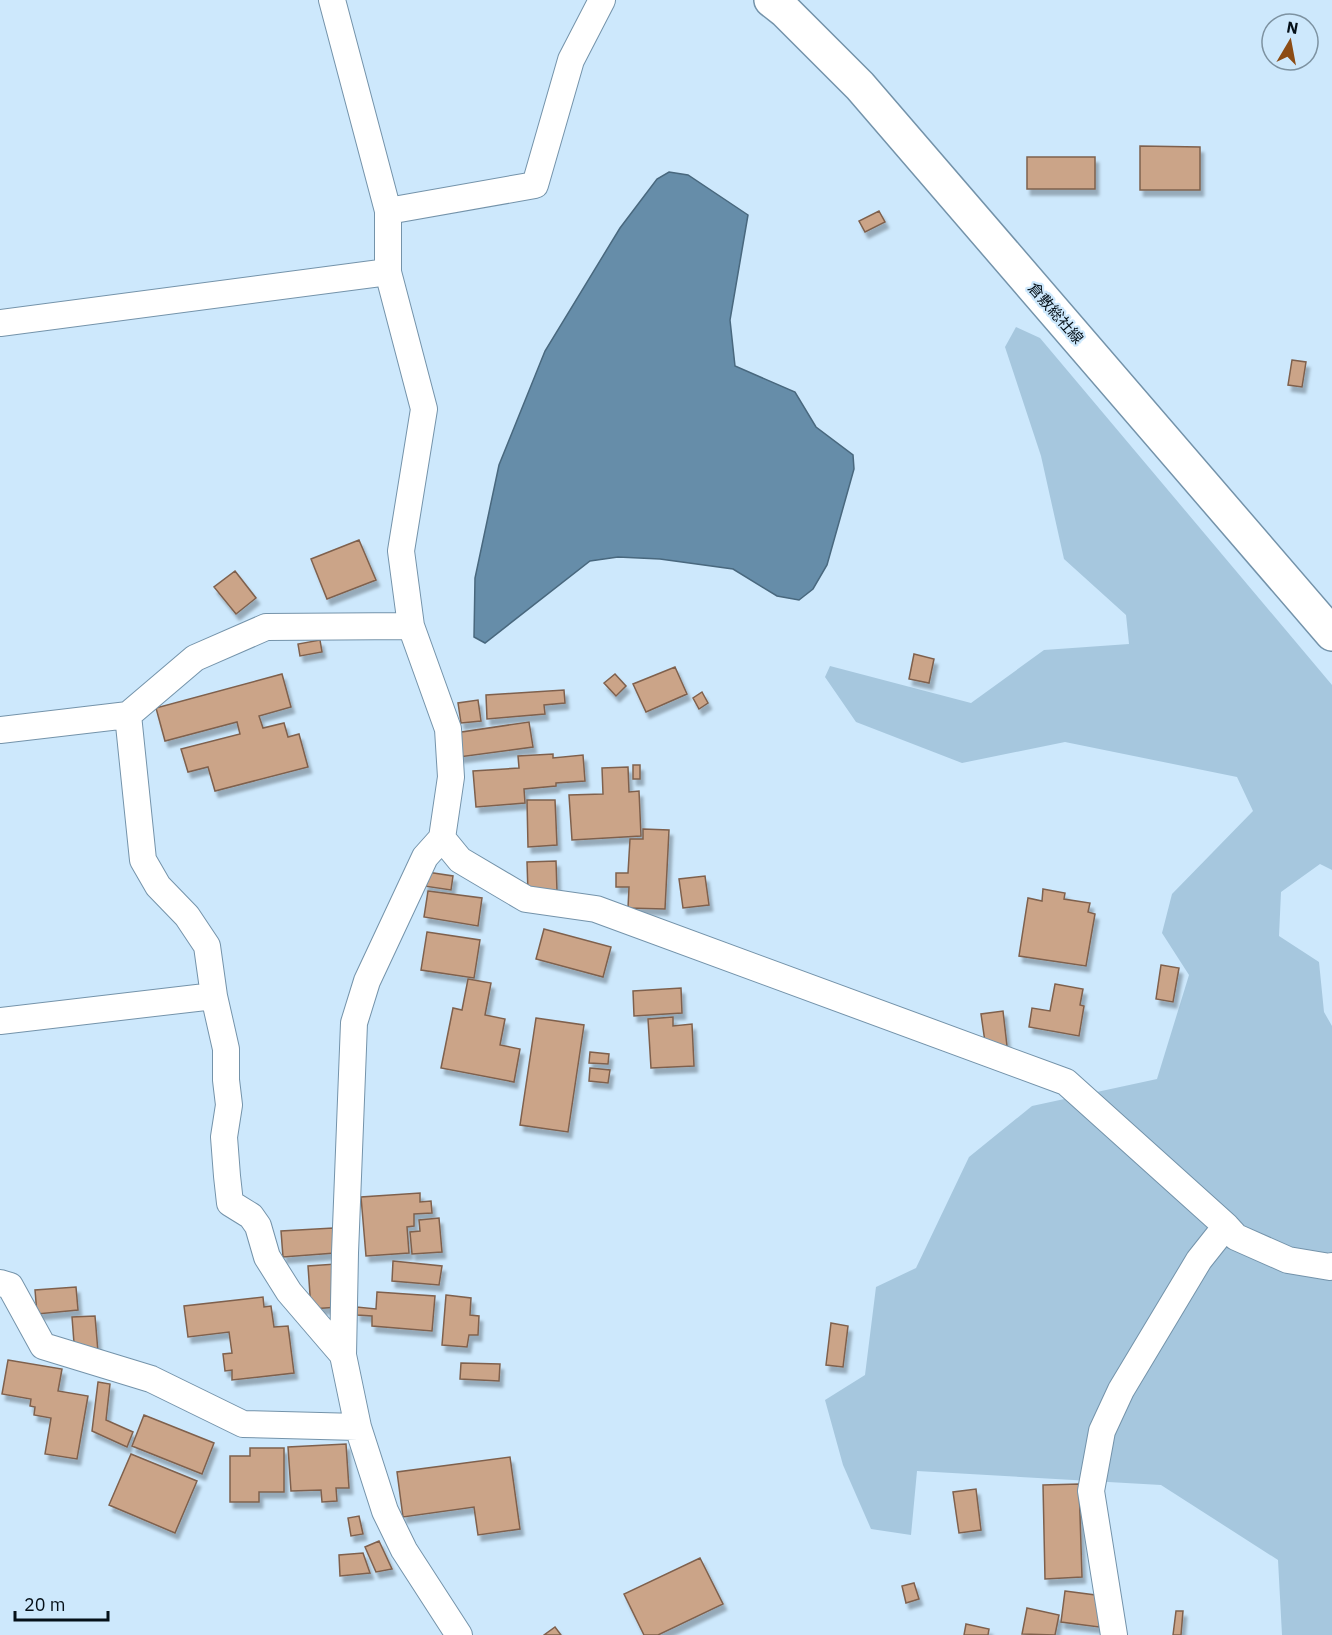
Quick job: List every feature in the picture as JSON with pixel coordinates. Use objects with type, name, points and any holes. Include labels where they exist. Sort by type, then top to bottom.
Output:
[{"type":"main road","name":"倉敷総社線","points":[[771,0],[785,11],[860,86],[1332,634]]},
{"type":"street","points":[[332,0],[388,211],[388,272],[424,409],[400,551],[411,626],[448,729],[451,777],[442,838],[425,857],[367,981],[354,1023],[343,1355],[357,1427],[385,1511],[404,1550],[459,1635]]},
{"type":"street","points":[[388,211],[535,185],[571,60],[602,0]]},
{"type":"street","points":[[0,323],[388,272]]},
{"type":"street","points":[[0,730],[128,715],[195,658],[266,627],[411,626]]},
{"type":"street","points":[[128,715],[143,860],[158,886],[187,916],[207,946],[214,996],[226,1049],[229,1105],[224,1137],[230,1203],[251,1216],[258,1226],[267,1257],[289,1292],[343,1355]]},
{"type":"street","points":[[442,838],[460,860],[526,899],[596,909],[1066,1083],[1236,1237],[1288,1260],[1330,1268],[1332,1266]]},
{"type":"street","points":[[0,1021],[214,996]]},
{"type":"street","points":[[1114,1635],[1091,1491],[1102,1431],[1121,1390],[1199,1260],[1226,1226]]},
{"type":"street","points":[[0,1283],[10,1286],[43,1346],[152,1379],[243,1424],[357,1427]]},
{"type":"shaded area","points":[[669,172],[688,175],[748,215],[730,320],[735,366],[795,392],[816,427],[853,455],[854,469],[827,565],[813,589],[799,600],[777,596],[733,569],[660,559],[618,557],[590,561],[485,643],[474,637],[475,578],[499,465],[545,351],[620,228],[657,179]]},
{"type":"shaded area","points":[[1016,327],[1040,338],[1332,685],[1332,870],[1320,864],[1281,892],[1279,936],[1319,962],[1324,1012],[1332,1026],[1332,1635],[1282,1635],[1278,1560],[1161,1485],[917,1471],[911,1535],[871,1529],[843,1465],[825,1400],[865,1375],[876,1287],[916,1268],[969,1157],[1032,1106],[1157,1079],[1189,975],[1162,933],[1172,894],[1253,811],[1237,777],[1065,742],[962,763],[856,722],[825,677],[830,666],[971,703],[1044,650],[1129,644],[1126,615],[1064,559],[1041,456],[1005,347]]},
{"type":"building","points":[[1140,146],[1200,147],[1200,190],[1140,190]]},
{"type":"building","points":[[1027,157],[1095,157],[1095,189],[1027,189]]},
{"type":"building","points":[[879,211],[885,222],[865,232],[859,221]]},
{"type":"building","points":[[1292,360],[1306,362],[1302,387],[1288,385]]},
{"type":"building","points":[[359,540],[376,580],[327,599],[311,559]]},
{"type":"building","points":[[235,571],[256,598],[236,614],[214,587]]},
{"type":"building","points":[[320,640],[322,652],[300,656],[298,644]]},
{"type":"building","points":[[914,654],[934,659],[929,683],[909,679]]},
{"type":"building","points":[[675,667],[687,694],[646,712],[633,684]]},
{"type":"building","points":[[282,674],[291,707],[259,716],[263,728],[284,723],[288,737],[299,734],[308,767],[215,791],[208,767],[188,772],[181,749],[240,734],[237,722],[165,741],[156,708]]},
{"type":"building","points":[[615,674],[626,686],[616,696],[604,683]]},
{"type":"building","points":[[564,690],[565,703],[544,705],[545,714],[487,719],[486,695]]},
{"type":"building","points":[[702,692],[708,703],[699,709],[693,698]]},
{"type":"building","points":[[478,700],[481,721],[461,723],[458,703]]},
{"type":"building","points":[[529,722],[533,747],[459,757],[455,733]]},
{"type":"building","points":[[553,754],[553,758],[583,755],[585,781],[524,789],[525,803],[476,807],[473,771],[519,768],[518,756]]},
{"type":"building","points":[[633,765],[640,765],[640,779],[633,779]]},
{"type":"building","points":[[628,767],[629,792],[639,791],[641,836],[572,840],[569,795],[603,794],[602,768]]},
{"type":"building","points":[[527,800],[555,800],[557,845],[528,847]]},
{"type":"building","points":[[643,829],[669,830],[665,909],[628,908],[629,887],[616,887],[616,873],[628,873],[630,839],[643,839]]},
{"type":"building","points":[[556,861],[557,891],[528,893],[527,862]]},
{"type":"building","points":[[427,872],[453,876],[451,890],[424,886]]},
{"type":"building","points":[[705,876],[709,905],[683,908],[679,879]]},
{"type":"building","points":[[1043,889],[1065,893],[1064,899],[1090,903],[1088,912],[1095,914],[1086,966],[1019,956],[1028,898],[1042,901]]},
{"type":"building","points":[[428,891],[482,898],[478,926],[424,917]]},
{"type":"building","points":[[544,929],[611,947],[603,977],[536,959]]},
{"type":"building","points":[[427,932],[480,940],[474,978],[421,970]]},
{"type":"building","points":[[1161,965],[1179,968],[1173,1002],[1156,999]]},
{"type":"building","points":[[468,979],[491,983],[485,1015],[505,1019],[500,1045],[520,1049],[514,1082],[441,1068],[453,1008],[462,1010]]},
{"type":"building","points":[[1055,984],[1083,989],[1080,1005],[1084,1006],[1079,1036],[1029,1027],[1032,1008],[1050,1011]]},
{"type":"building","points":[[681,988],[682,1013],[634,1016],[633,991]]},
{"type":"building","points":[[1003,1011],[1007,1046],[986,1049],[981,1014]]},
{"type":"building","points":[[673,1017],[673,1026],[692,1024],[694,1066],[651,1068],[648,1019]]},
{"type":"building","points":[[536,1018],[584,1025],[568,1132],[520,1125]]},
{"type":"building","points":[[590,1052],[609,1054],[608,1064],[589,1063]]},
{"type":"building","points":[[590,1068],[610,1070],[608,1083],[589,1081]]},
{"type":"building","points":[[420,1193],[420,1202],[431,1201],[432,1213],[414,1214],[414,1226],[407,1227],[409,1253],[366,1256],[361,1197]]},
{"type":"building","points":[[439,1218],[442,1252],[412,1254],[410,1232],[420,1231],[419,1220]]},
{"type":"building","points":[[333,1228],[335,1253],[283,1257],[281,1231]]},
{"type":"building","points":[[393,1261],[442,1266],[439,1285],[392,1281]]},
{"type":"building","points":[[336,1264],[339,1307],[311,1309],[308,1266]]},
{"type":"building","points":[[76,1287],[78,1310],[37,1314],[35,1290]]},
{"type":"building","points":[[377,1292],[435,1296],[432,1331],[372,1326],[372,1316],[357,1315],[357,1307],[376,1309]]},
{"type":"building","points":[[446,1295],[471,1298],[470,1315],[479,1316],[478,1335],[469,1335],[467,1347],[442,1345]]},
{"type":"building","points":[[263,1297],[264,1307],[271,1306],[274,1327],[288,1326],[294,1373],[232,1380],[232,1370],[225,1371],[223,1354],[232,1353],[229,1332],[188,1337],[184,1306]]},
{"type":"building","points":[[95,1316],[98,1352],[74,1343],[72,1317]]},
{"type":"building","points":[[831,1323],[848,1326],[843,1367],[826,1365]]},
{"type":"building","points":[[8,1360],[62,1369],[58,1391],[88,1396],[77,1459],[45,1454],[51,1418],[34,1415],[35,1407],[30,1406],[31,1399],[2,1394]]},
{"type":"building","points":[[461,1363],[500,1364],[499,1381],[460,1379]]},
{"type":"building","points":[[98,1382],[110,1384],[106,1420],[133,1432],[127,1447],[92,1431]]},
{"type":"building","points":[[144,1415],[214,1443],[202,1474],[132,1446]]},
{"type":"building","points":[[346,1444],[349,1488],[336,1488],[337,1501],[322,1502],[321,1490],[291,1491],[288,1447]]},
{"type":"building","points":[[250,1448],[284,1448],[284,1492],[259,1492],[259,1502],[230,1502],[230,1456],[250,1456]]},
{"type":"building","points":[[131,1454],[197,1481],[175,1533],[109,1505]]},
{"type":"building","points":[[510,1457],[520,1529],[478,1535],[474,1507],[403,1517],[397,1472]]},
{"type":"building","points":[[1079,1484],[1082,1577],[1045,1579],[1043,1485]]},
{"type":"building","points":[[976,1489],[981,1530],[959,1533],[953,1492]]},
{"type":"building","points":[[359,1516],[363,1534],[351,1536],[348,1518]]},
{"type":"building","points":[[379,1541],[392,1569],[376,1572],[365,1547]]},
{"type":"building","points":[[363,1553],[370,1573],[340,1576],[339,1555]]},
{"type":"building","points":[[700,1558],[723,1604],[658,1635],[644,1635],[624,1594]]},
{"type":"building","points":[[914,1583],[919,1599],[906,1603],[902,1586]]},
{"type":"building","points":[[1065,1591],[1103,1596],[1099,1627],[1061,1622]]},
{"type":"building","points":[[1027,1608],[1059,1615],[1055,1635],[1022,1634]]},
{"type":"building","points":[[1176,1611],[1183,1611],[1181,1635],[1173,1635]]},
{"type":"building","points":[[966,1624],[989,1629],[988,1635],[964,1635]]},
{"type":"building","points":[[555,1627],[561,1635],[544,1635]]}]
